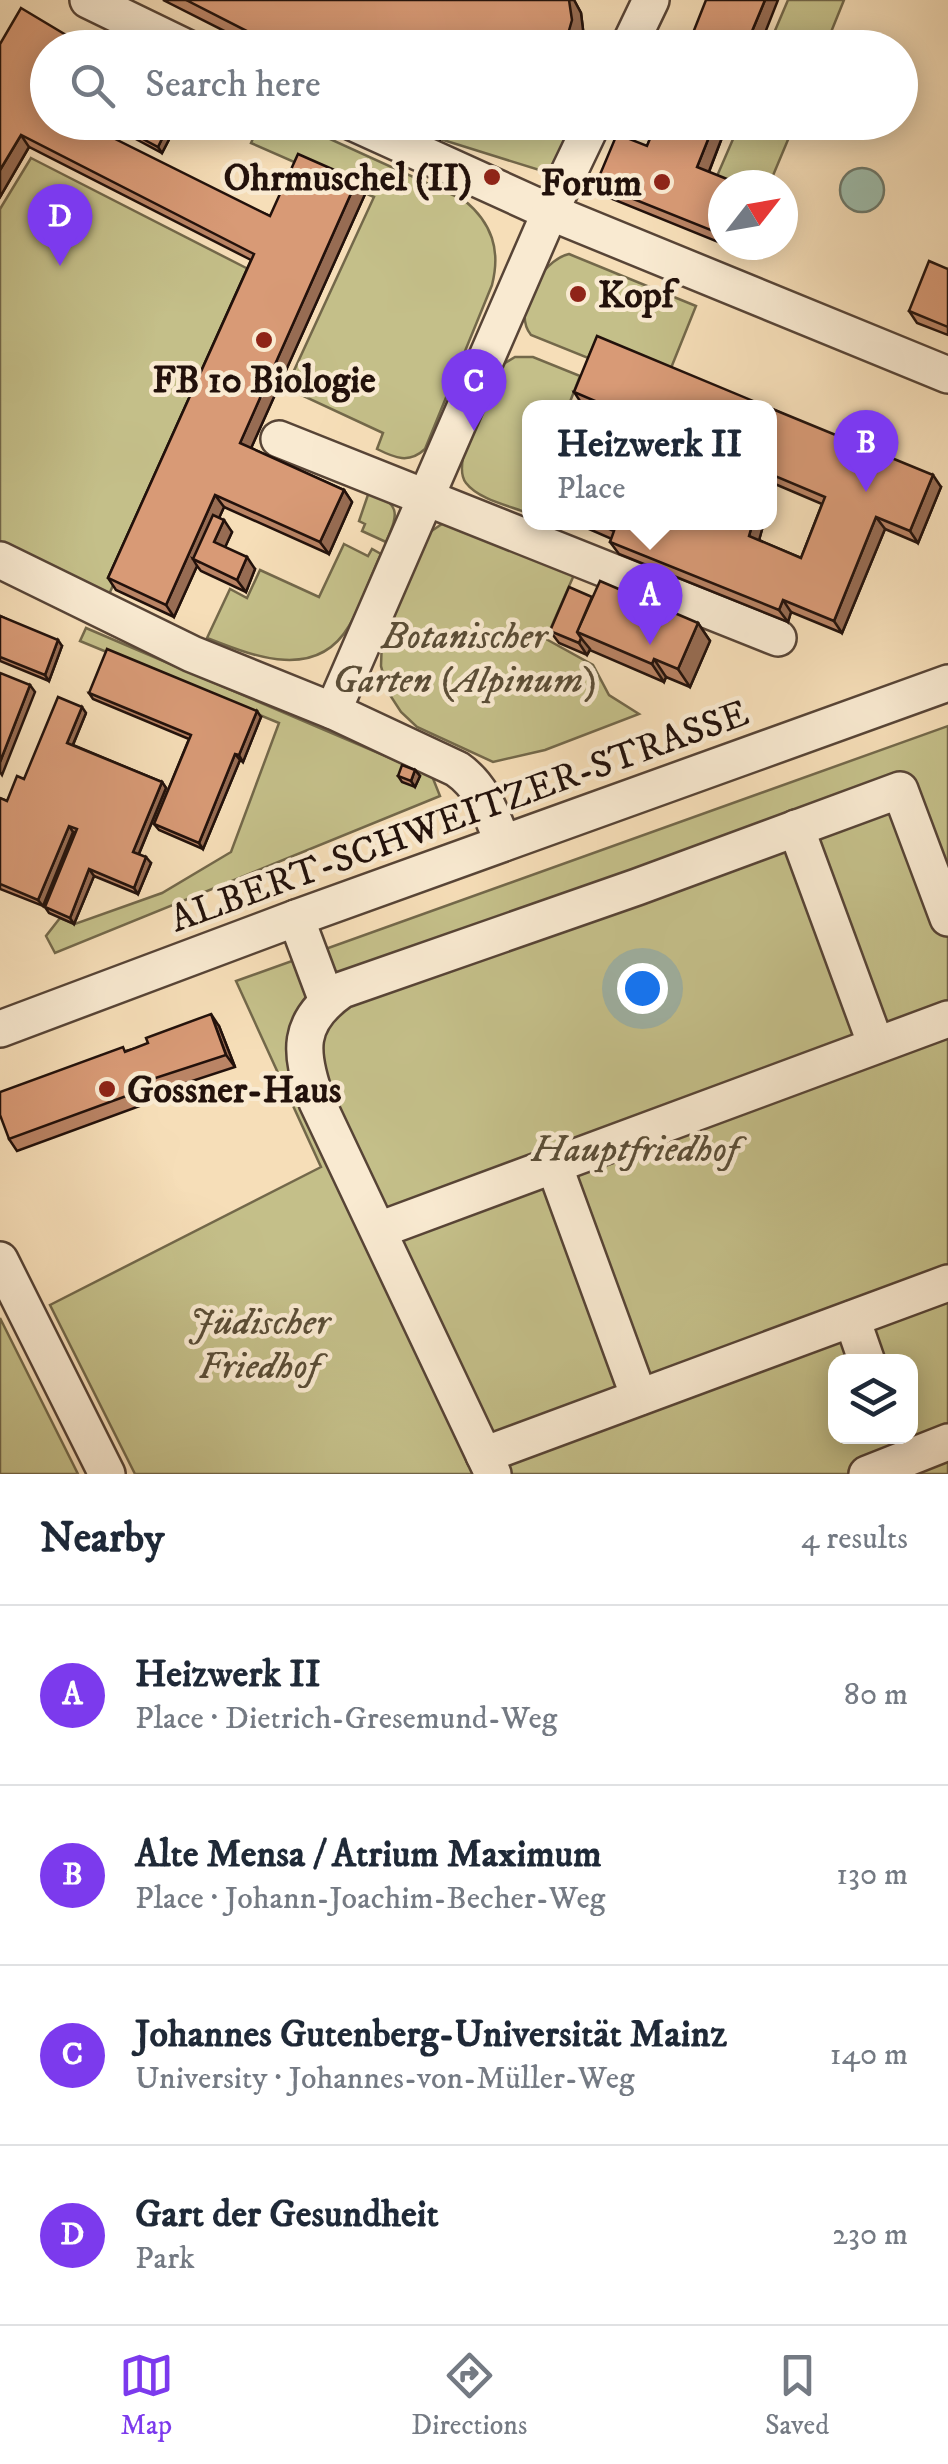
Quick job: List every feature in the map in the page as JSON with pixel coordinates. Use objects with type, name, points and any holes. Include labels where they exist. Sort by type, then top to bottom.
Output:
[{"type":"street","points":[[88,0],[149,30]]},
{"type":"street","points":[[637,30],[651,0]]},
{"type":"street","points":[[392,140],[550,212],[948,375]]},
{"type":"street","points":[[333,711],[584,140]]},
{"type":"street","points":[[279,438],[778,638]]},
{"type":"street","points":[[0,560],[192,654],[440,759],[469,776],[485,798],[502,843]]},
{"type":"street","name":"ALBERT-SCHWEITZER-STRASSE","points":[[0,1029],[948,683]]},
{"type":"street","points":[[948,918],[900,790],[342,990],[313,1014],[305,1053],[309,1080],[489,1464],[640,1397],[948,1283]]},
{"type":"street","points":[[796,828],[876,1045]]},
{"type":"street","points":[[296,918],[327,1000]]},
{"type":"street","points":[[379,1230],[948,1019]]},
{"type":"street","points":[[554,1166],[640,1397]]},
{"type":"street","points":[[16,1274],[107,1474]]},
{"type":"street","points":[[852,1318],[864,1354]]},
{"type":"street","points":[[867,1474],[897,1467],[948,1442]]},
{"type":"green space","points":[[788,0],[844,0],[832,30],[775,30]]},
{"type":"green space","points":[[332,140],[464,200],[488,228],[495,260],[492,285],[425,449],[413,457],[396,457],[377,449],[383,433],[286,388],[374,197],[251,143]]},
{"type":"green space","points":[[443,140],[566,140],[549,173]]},
{"type":"green space","points":[[733,140],[788,140],[775,170],[720,170]]},
{"type":"green space","points":[[31,158],[254,272],[106,601],[0,547],[0,209]]},
{"type":"green space","points":[[569,254],[696,306],[671,368],[597,338],[588,358],[531,335],[525,313],[532,288],[549,266]]},
{"type":"green space","points":[[515,357],[533,357],[580,376],[571,400],[522,400],[522,511],[479,494],[466,483],[462,473],[467,443],[500,366]]},
{"type":"green space","points":[[370,489],[394,510],[386,542],[362,531],[365,524],[359,521]]},
{"type":"green space","name":"Botanischer Garten (Alpinum)","points":[[445,522],[577,568],[546,639],[593,665],[609,695],[639,714],[545,750],[493,762],[417,727],[401,712],[388,692],[381,666],[382,638],[424,536]]},
{"type":"green space","points":[[344,544],[368,556],[372,549],[381,554],[354,618],[335,643],[319,654],[283,660],[244,652],[207,638],[230,589],[247,598],[260,570],[319,597]]},
{"type":"green space","points":[[86,628],[432,776],[440,796],[55,953],[46,936],[60,918],[75,924],[162,893],[231,852],[279,723],[80,641]]},
{"type":"green space","name":"Hauptfriedhof","points":[[948,726],[948,1474],[135,1474],[50,1305],[321,1167],[236,981]]},
{"type":"green space","points":[[0,1318],[78,1474],[0,1474]]},
{"type":"shaded area","points":[[862,168],[878,174],[884,190],[878,206],[862,212],[846,206],[840,190],[846,174]]},
{"type":"building","points":[[186,0],[569,0],[572,20],[569,30],[245,30]]},
{"type":"building","points":[[706,0],[765,0],[752,30],[694,30]]},
{"type":"building","name":"FB 10 Biologie","points":[[21,8],[58,30],[30,30],[30,140],[21,135],[0,170],[0,44]]},
{"type":"building","name":"FB 10 Biologie","points":[[31,140],[117,140],[270,216],[298,154],[357,180],[240,443],[344,490],[320,542],[215,495],[166,605],[108,578],[254,254]]},
{"type":"building","name":"Forum","points":[[614,140],[632,140],[647,146],[650,140],[708,140],[697,167],[708,171],[708,229],[596,184]]},
{"type":"building","points":[[929,261],[948,269],[948,327],[909,311]]},
{"type":"building","points":[[597,336],[751,400],[593,400],[574,392]]},
{"type":"building","points":[[777,411],[933,475],[910,531],[876,517],[834,621],[783,600],[779,610],[610,542],[612,530],[751,530],[749,536],[801,558],[825,497],[777,477]]},
{"type":"building","points":[[213,515],[224,520],[214,542],[247,557],[237,580],[193,559]]},
{"type":"building","points":[[600,581],[698,623],[678,669],[654,659],[652,664],[577,632]]},
{"type":"building","points":[[569,587],[592,597],[577,632],[579,643],[550,631]]},
{"type":"building","points":[[0,616],[58,640],[45,675],[0,657]]},
{"type":"building","points":[[107,649],[257,711],[199,843],[154,824],[191,735],[89,693]]},
{"type":"building","points":[[0,673],[30,685],[0,762]]},
{"type":"building","points":[[58,697],[82,707],[67,743],[162,782],[133,852],[146,857],[134,888],[89,869],[70,918],[45,907],[77,829],[69,826],[38,900],[0,884],[0,798],[7,801],[17,776],[24,779]]},
{"type":"building","points":[[402,765],[415,770],[411,781],[398,776]]},
{"type":"building","name":"Gossner-Haus","points":[[211,1014],[226,1055],[137,1084],[140,1091],[9,1139],[0,1115],[0,1092],[123,1047],[125,1052],[148,1043],[146,1038]]},
{"type":"place","name":"Ohrmuschel (II)","points":[[492,177]]},
{"type":"place","name":"Forum","points":[[662,182]]},
{"type":"place","name":"Gart der Gesundheit","points":[[60,266]]},
{"type":"place","name":"Kopf","points":[[578,294]]},
{"type":"place","name":"FB 10 Biologie","points":[[264,340]]},
{"type":"place","name":"Johannes Gutenberg-Universität Mainz","points":[[474,431]]},
{"type":"place","name":"Alte Mensa / Atrium Maximum","points":[[866,492]]},
{"type":"place","name":"Heizwerk II","points":[[650,645]]},
{"type":"place","name":"Gossner-Haus","points":[[107,1089]]},
{"type":"park label","name":"Jüdischer Friedhof","points":[[259,1343]]}]
